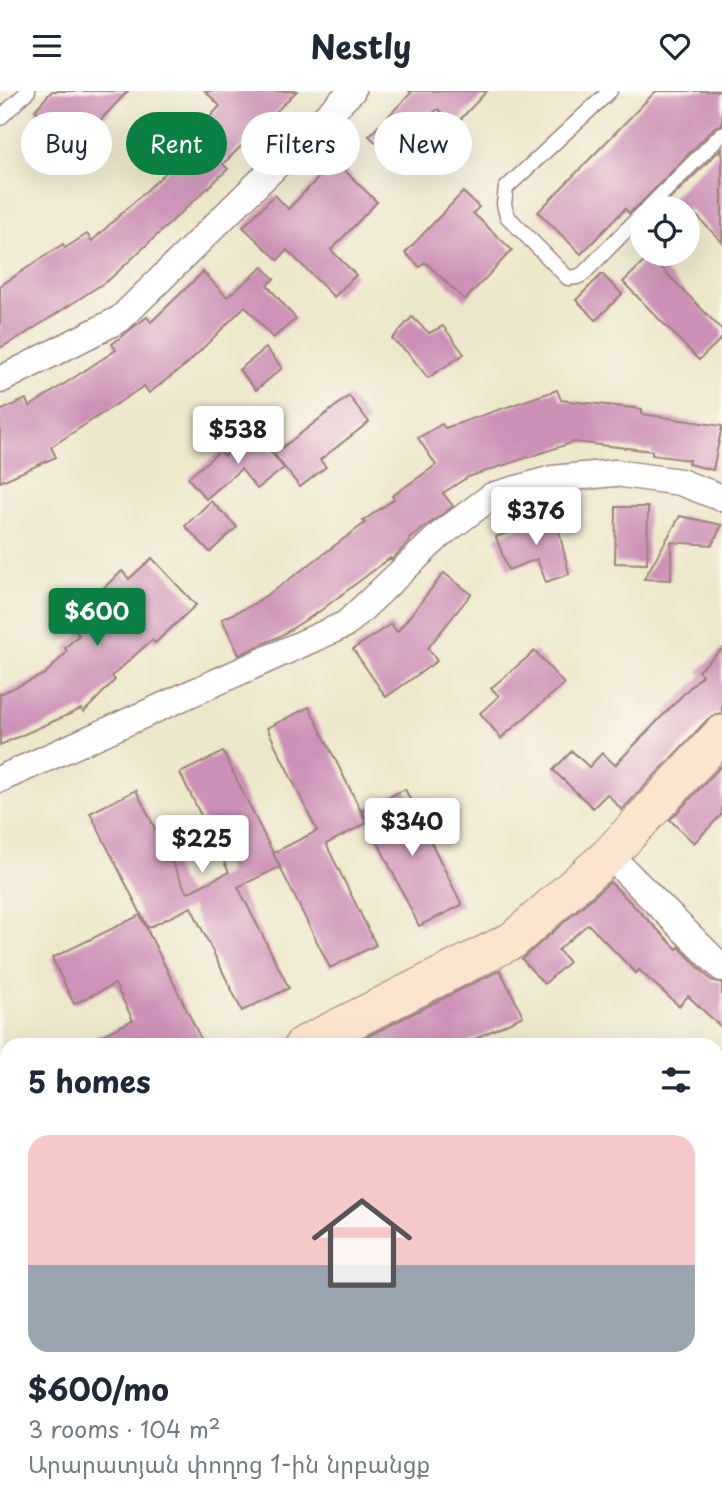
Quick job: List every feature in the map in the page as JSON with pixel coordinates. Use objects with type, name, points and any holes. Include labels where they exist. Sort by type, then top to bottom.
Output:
[{"type":"street","points":[[0,380],[120,319],[352,91]]},
{"type":"street","points":[[0,779],[346,624],[440,535],[492,496],[552,479],[615,473],[680,482],[722,498]]},
{"type":"street","points":[[317,1038],[513,940],[609,855],[722,734]]},
{"type":"street","points":[[609,855],[722,968]]},
{"type":"lane","points":[[1,117],[28,91]]},
{"type":"lane","points":[[610,91],[506,188],[504,204],[507,216],[568,278],[583,274],[630,226]]},
{"type":"lane","points":[[660,196],[722,134]]},
{"type":"building","points":[[52,91],[128,91],[108,112],[35,110]]},
{"type":"building","points":[[205,91],[297,91],[276,112],[241,112],[241,146],[227,160],[227,112],[214,112],[220,106]]},
{"type":"building","points":[[409,91],[487,91],[467,112],[441,112],[438,109],[434,112],[392,112],[411,93]]},
{"type":"building","points":[[656,91],[722,91],[722,125],[715,127],[648,196],[630,196],[630,212],[625,209],[581,254],[538,212]]},
{"type":"building","points":[[722,148],[722,242],[700,219],[700,196],[673,196]]},
{"type":"building","points":[[163,175],[222,175],[110,279],[0,348],[0,286],[63,244],[65,248],[87,234],[92,241]]},
{"type":"building","points":[[321,175],[349,175],[377,202],[331,250],[356,275],[334,297],[287,250],[278,260],[243,227],[275,195],[288,209]]},
{"type":"building","points":[[463,192],[479,207],[473,213],[512,250],[465,300],[425,262],[420,267],[405,253]]},
{"type":"building","points":[[640,266],[660,266],[722,330],[722,338],[699,360],[623,282]]},
{"type":"building","points":[[263,267],[274,279],[267,285],[296,319],[273,338],[245,306],[187,364],[149,393],[144,386],[51,447],[56,457],[0,482],[0,411],[26,399],[29,407],[116,350],[112,344],[147,317],[151,322],[203,272],[227,297]]},
{"type":"building","points":[[602,274],[622,294],[596,320],[576,300]]},
{"type":"building","points":[[412,317],[429,333],[443,326],[464,354],[428,378],[409,354],[392,339]]},
{"type":"building","points":[[266,348],[282,368],[256,390],[239,370]]},
{"type":"building","points":[[557,390],[561,400],[642,409],[642,414],[722,426],[713,470],[688,464],[689,460],[652,455],[652,451],[574,442],[468,477],[443,493],[453,506],[409,539],[391,560],[390,558],[320,611],[280,636],[239,655],[222,619],[250,606],[279,587],[365,523],[363,521],[394,499],[392,496],[436,465],[418,438],[442,424],[445,428]]},
{"type":"building","points":[[349,396],[369,422],[320,460],[326,467],[300,487],[274,454]]},
{"type":"building","points":[[254,431],[284,468],[257,489],[241,469],[206,499],[188,478],[220,451],[224,456]]},
{"type":"building","points":[[211,501],[237,527],[210,552],[185,526]]},
{"type":"building","points":[[616,507],[648,507],[647,564],[615,563]]},
{"type":"building","points":[[555,513],[569,574],[546,582],[537,559],[508,570],[496,537]]},
{"type":"building","points":[[680,516],[722,525],[712,545],[671,542],[671,580],[644,579]]},
{"type":"building","points":[[152,558],[196,605],[155,643],[152,640],[112,676],[115,680],[84,712],[81,709],[0,745],[0,694],[45,674],[67,652],[65,648],[79,635],[61,616],[81,598],[86,604],[122,571],[129,579]]},
{"type":"building","points":[[444,573],[471,594],[428,648],[437,661],[386,697],[353,649],[391,624],[397,632]]},
{"type":"building","points":[[722,649],[722,714],[715,714],[707,720],[622,810],[607,794],[593,808],[553,770],[572,751],[589,767],[602,753],[615,765],[702,675],[698,671]]},
{"type":"building","points":[[535,651],[564,684],[501,738],[480,713],[499,696],[491,688]]},
{"type":"building","points":[[309,707],[367,823],[326,844],[376,945],[330,968],[273,853],[317,831],[267,728]]},
{"type":"building","points":[[223,752],[280,867],[238,887],[289,988],[242,1011],[191,907],[148,928],[90,813],[136,790],[187,893],[229,872],[180,773]]},
{"type":"building","points":[[722,765],[722,814],[694,843],[670,820]]},
{"type":"building","points":[[405,789],[462,905],[419,926],[362,810]]},
{"type":"building","points":[[610,882],[711,980],[722,983],[722,1028],[688,996],[679,1006],[639,970],[636,973],[588,924],[558,950],[569,962],[544,984],[522,959]]},
{"type":"building","points":[[140,915],[201,1038],[96,1038],[133,1020],[115,984],[74,1004],[52,958]]},
{"type":"building","points":[[500,970],[523,1016],[477,1038],[364,1038]]}]
